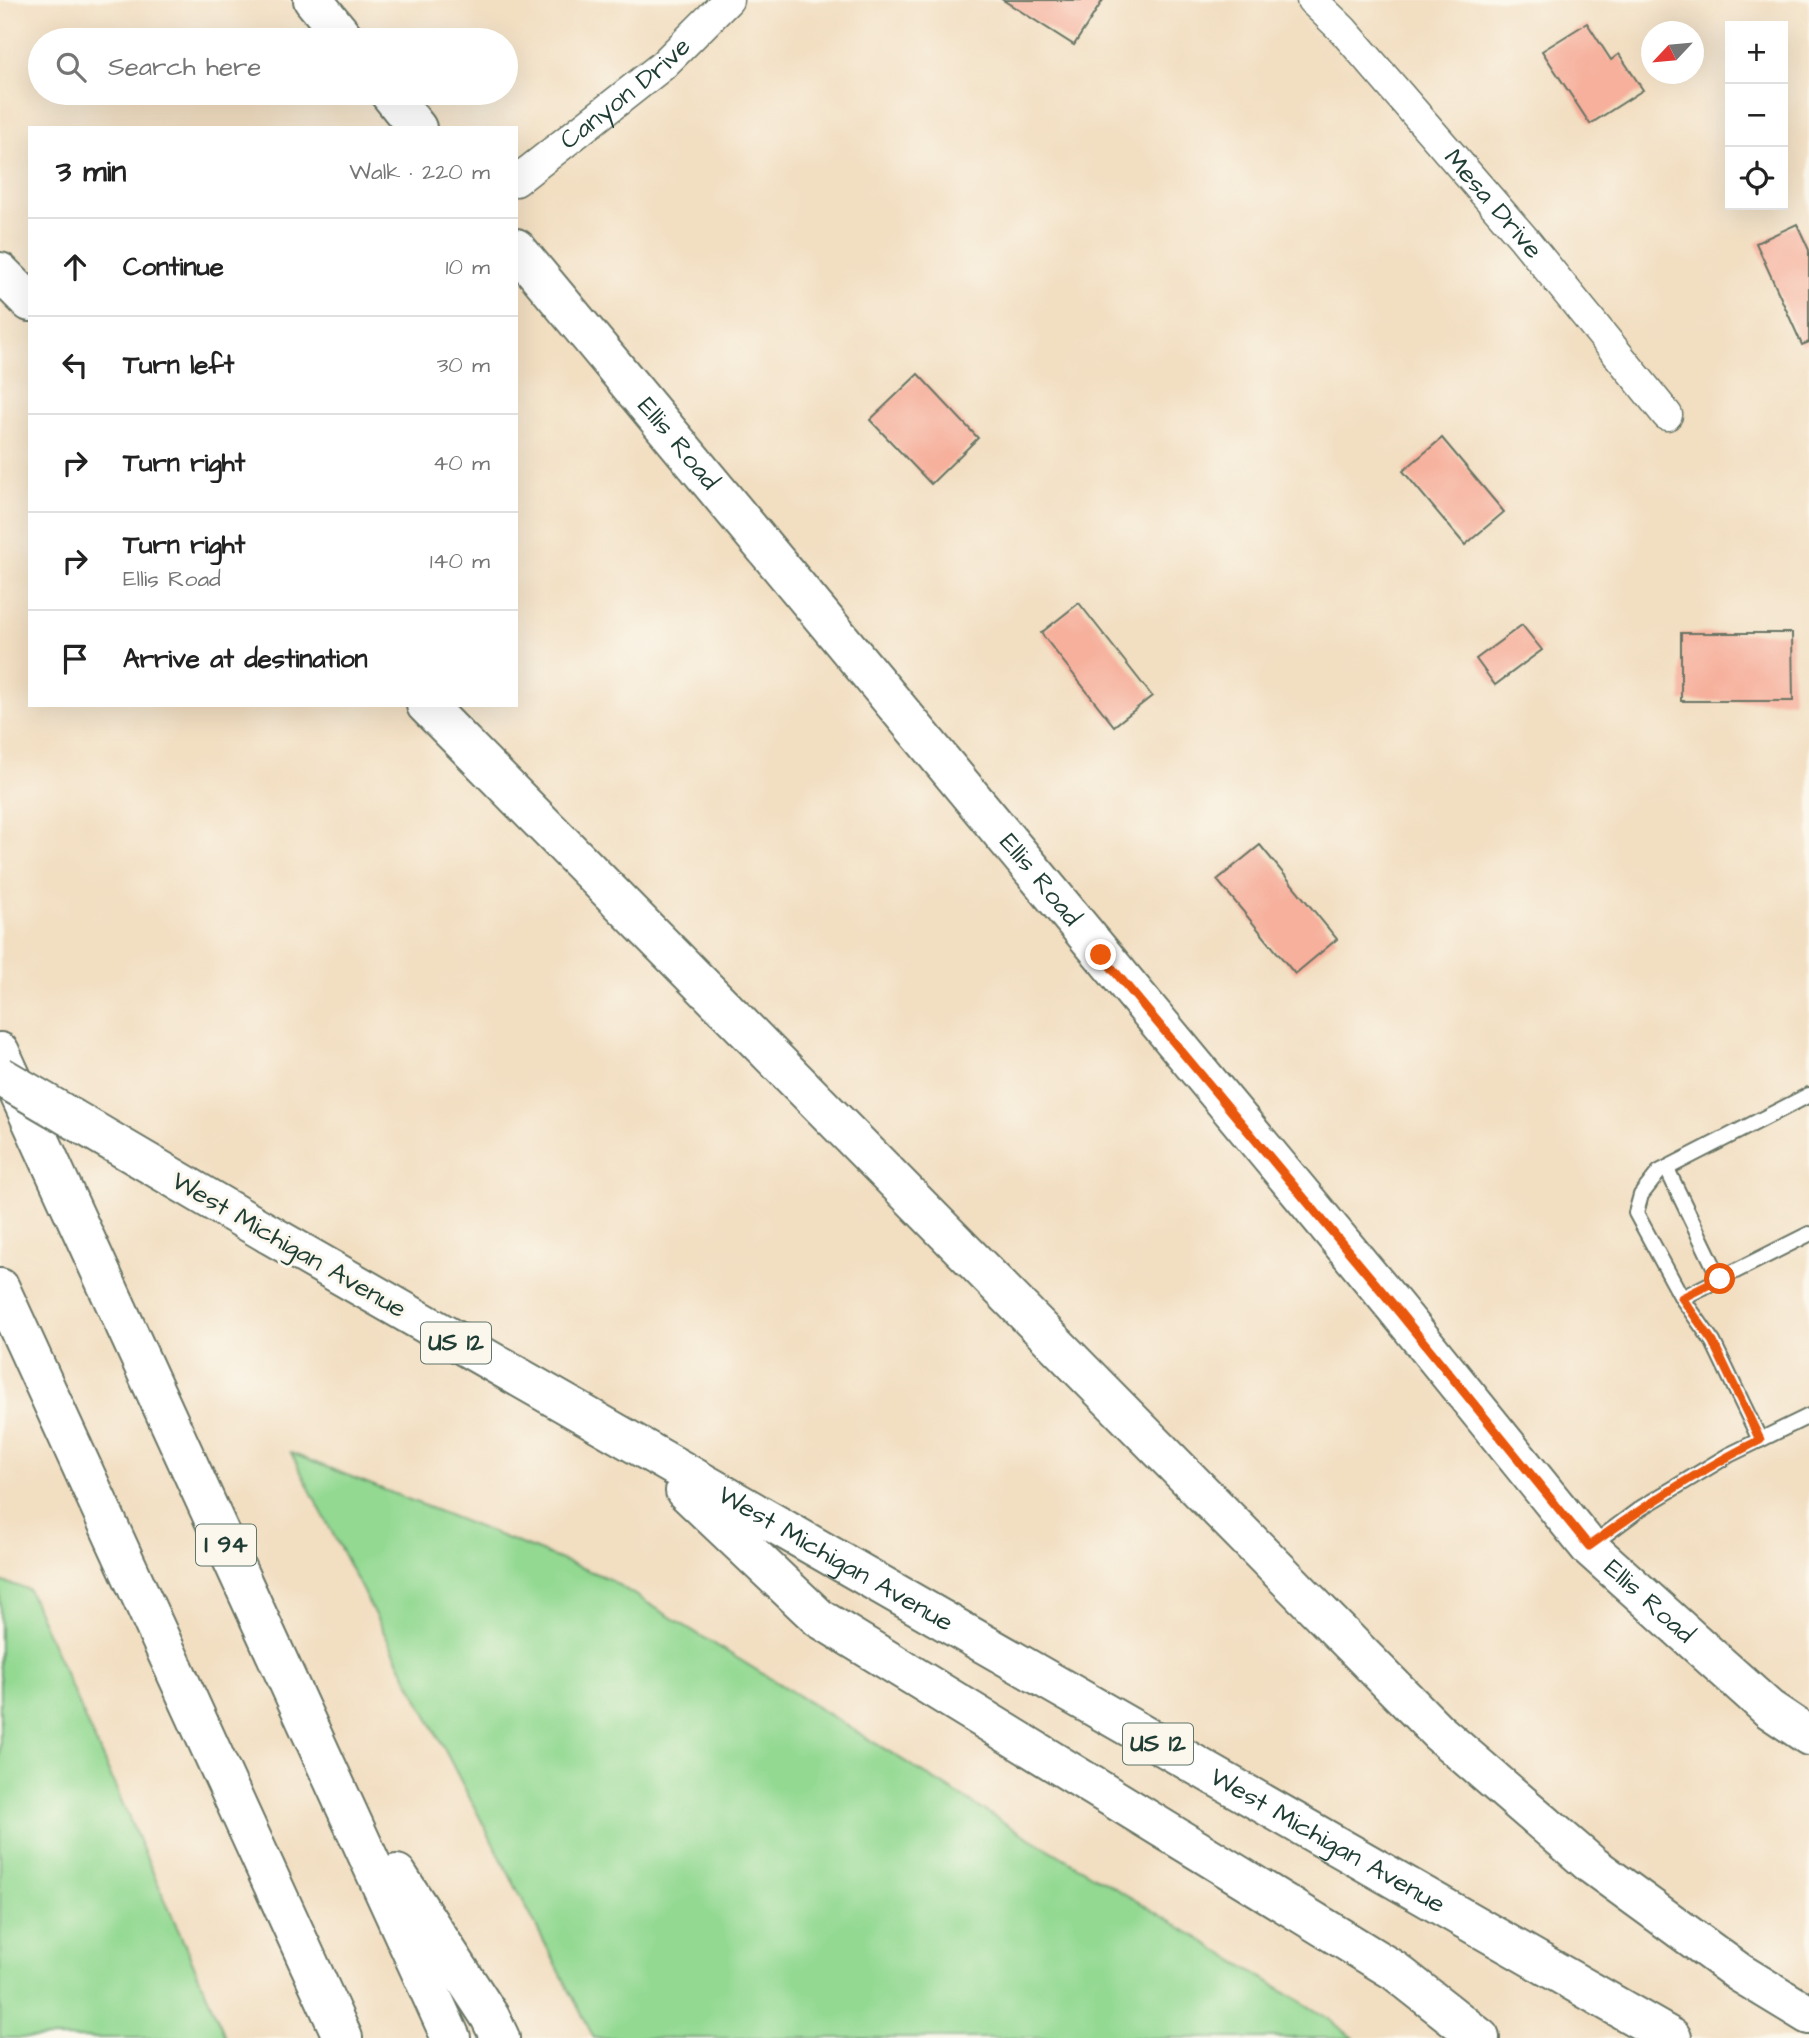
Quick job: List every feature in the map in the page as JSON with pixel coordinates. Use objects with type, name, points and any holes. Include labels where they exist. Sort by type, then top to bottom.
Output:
[{"type":"main road","points":[[313,0],[335,28]]},
{"type":"main road","points":[[398,105],[415,126]]},
{"type":"main road","name":"Ellis Road","points":[[518,250],[1395,1307],[1589,1546],[1769,1709],[1809,1736]]},
{"type":"main road","points":[[0,272],[28,300]]},
{"type":"main road","points":[[428,707],[1438,1732],[1591,1865],[1740,1973],[1809,2015]]},
{"type":"main road","name":"I 94","points":[[0,1052],[451,2038]]},
{"type":"main road","name":"West Michigan Avenue","points":[[0,1076],[643,1451],[1672,2038]]},
{"type":"main road","points":[[0,1288],[343,2038]]},
{"type":"main road","points":[[643,1451],[819,1618],[1395,1971],[1480,2038]]},
{"type":"main road","points":[[326,1765],[490,2017],[500,2038]]},
{"type":"street","name":"Canyon Drive","points":[[518,179],[662,66],[728,0]]},
{"type":"street","name":"Mesa Drive","points":[[1312,0],[1343,30],[1524,239],[1667,415]]},
{"type":"lane","points":[[1760,1440],[1713,1342],[1682,1298],[1636,1213],[1641,1195],[1659,1172],[1809,1095]]},
{"type":"lane","points":[[1667,1169],[1720,1279]]},
{"type":"lane","points":[[1682,1298],[1809,1234]]},
{"type":"lane","points":[[1589,1546],[1641,1508],[1730,1455],[1809,1416]]},
{"type":"green space","points":[[291,1453],[607,1578],[1013,1828],[1164,1917],[1329,2019],[1353,2038],[594,2038]]},
{"type":"green space","points":[[0,1581],[28,1589],[226,2038],[0,2038]]},
{"type":"building","points":[[1003,0],[1103,0],[1074,45]]},
{"type":"building","points":[[1587,23],[1611,60],[1619,54],[1643,90],[1590,124],[1542,51]]},
{"type":"building","points":[[1797,224],[1809,250],[1809,342],[1802,345],[1756,243]]},
{"type":"building","points":[[918,374],[978,438],[931,484],[870,420]]},
{"type":"building","points":[[1442,438],[1504,512],[1465,545],[1403,471]]},
{"type":"building","points":[[1079,603],[1152,696],[1114,726],[1041,633]]},
{"type":"building","points":[[1522,625],[1542,650],[1495,685],[1476,659]]},
{"type":"building","points":[[1681,633],[1792,633],[1793,701],[1681,701]]},
{"type":"building","points":[[1260,845],[1337,939],[1295,974],[1217,880]]},
{"type":"route","points":[[1101,955],[1395,1307],[1589,1546],[1641,1508],[1760,1440],[1713,1342],[1682,1298],[1720,1279]]}]
